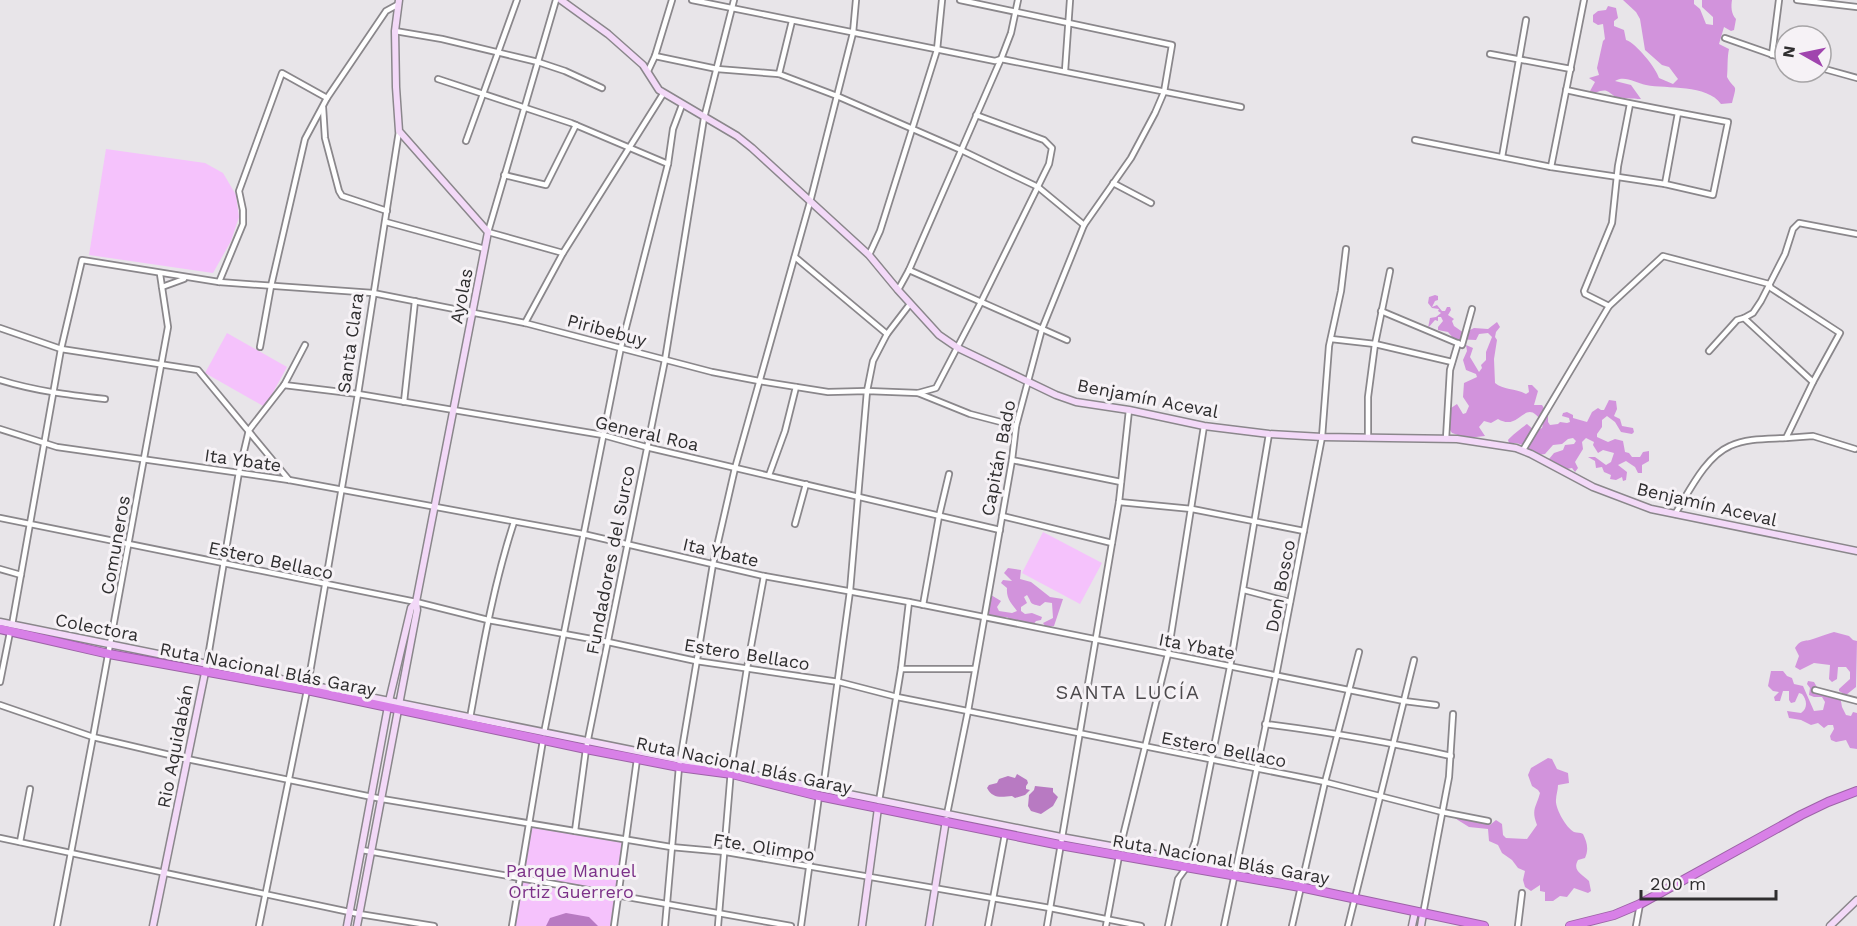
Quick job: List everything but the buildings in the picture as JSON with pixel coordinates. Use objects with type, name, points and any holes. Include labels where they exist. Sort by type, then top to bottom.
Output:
[{"type":"highway","name":"Ruta Nacional Blás Garay","points":[[0,629],[11,628],[109,650],[206,666],[586,745],[637,758],[732,772],[1005,833],[1187,864],[1233,876],[1300,887],[1484,926]]},
{"type":"highway","points":[[1570,926],[1614,915],[1640,904],[1801,815],[1857,791]]},
{"type":"street","points":[[466,141],[517,0]]},
{"type":"street","name":"Ayolas","points":[[416,602],[488,232],[556,0]]},
{"type":"street","name":"Benjamín Aceval","points":[[561,0],[608,34],[648,71],[652,81],[663,94],[745,141],[868,255],[939,335],[958,348],[1076,402],[1129,410],[1204,426],[1269,434],[1446,439],[1523,450],[1602,491],[1635,504],[1857,551]]},
{"type":"street","points":[[648,71],[655,56],[672,0]]},
{"type":"street","points":[[692,0],[937,50],[995,61],[1001,59],[1241,107]]},
{"type":"street","name":"Fundadores del Surco","points":[[575,831],[586,745],[664,360],[704,118],[734,0]]},
{"type":"street","points":[[665,926],[679,764],[713,564],[735,468],[810,202],[853,33],[856,0]]},
{"type":"street","points":[[868,255],[880,231],[937,50],[942,0]]},
{"type":"street","points":[[960,0],[1068,22]]},
{"type":"street","points":[[898,290],[909,270],[1001,59],[1011,33],[1018,0]]},
{"type":"street","points":[[1065,71],[1070,0]]},
{"type":"street","points":[[1551,167],[1584,0]]},
{"type":"street","points":[[1725,38],[1772,55],[1779,0]]},
{"type":"street","points":[[1797,0],[1857,7]]},
{"type":"street","points":[[260,347],[271,286],[305,139],[327,98],[386,11],[398,2]]},
{"type":"street","name":"Santa Clara","points":[[259,926],[307,687],[358,394],[372,293],[386,222],[399,130],[395,30],[398,2]]},
{"type":"street","points":[[1502,157],[1521,59],[1526,20]]},
{"type":"street","points":[[779,74],[792,21]]},
{"type":"street","name":"Capitán Bado","points":[[946,818],[968,711],[1016,426],[1042,329],[1084,225],[1136,149],[1164,92],[1172,45],[1068,22]]},
{"type":"street","points":[[395,30],[538,62],[565,70],[602,88]]},
{"type":"street","points":[[1490,54],[1571,69]]},
{"type":"street","points":[[655,56],[717,69],[779,74],[837,96],[962,150],[1038,188],[1084,225]]},
{"type":"street","points":[[1833,71],[1857,78]]},
{"type":"street","points":[[219,282],[243,224],[243,210],[238,191],[282,73],[327,98]]},
{"type":"street","points":[[438,79],[576,125],[668,164]]},
{"type":"street","points":[[1415,140],[1551,167],[1665,184],[1713,195],[1728,122],[1566,90]]},
{"type":"street","points":[[525,323],[563,253],[663,94]]},
{"type":"street","points":[[1609,306],[1585,294],[1584,291],[1612,223],[1616,176],[1630,104]]},
{"type":"street","points":[[512,926],[543,736],[621,347],[668,164],[673,129],[682,105]]},
{"type":"street","points":[[323,107],[325,138],[342,196],[348,200],[387,211]]},
{"type":"street","points":[[1665,184],[1678,113]]},
{"type":"street","points":[[936,401],[936,388],[1038,188],[1049,164],[1052,148],[1044,140],[976,115]]},
{"type":"street","points":[[504,175],[546,185],[576,125]]},
{"type":"street","points":[[399,130],[488,232],[563,253]]},
{"type":"street","points":[[1113,183],[1151,203]]},
{"type":"street","points":[[386,222],[485,249]]},
{"type":"street","points":[[1753,326],[1754,313],[1785,254],[1793,229],[1798,223],[1857,234]]},
{"type":"street","name":"Don Bosco","points":[[1224,926],[1276,676],[1322,437],[1331,339],[1341,291],[1346,249]]},
{"type":"street","points":[[1523,450],[1609,306],[1663,256],[1769,284],[1771,288],[1840,333],[1786,438]]},
{"type":"street","points":[[795,257],[887,334]]},
{"type":"street","name":"Piribebuy","points":[[61,349],[82,260],[219,282],[372,293],[525,323],[664,360],[759,381],[828,392],[918,393],[970,414],[1016,426]]},
{"type":"street","points":[[909,270],[1067,340]]},
{"type":"street","points":[[1368,438],[1368,397],[1374,344],[1390,271]]},
{"type":"street","name":"Comuneros","points":[[57,926],[168,327],[160,274]]},
{"type":"street","name":"Piribebuy","points":[[162,287],[187,278]]},
{"type":"street","points":[[404,402],[415,301]]},
{"type":"street","points":[[801,926],[839,682],[850,591],[867,391],[873,361],[887,334],[910,304]]},
{"type":"street","points":[[1381,311],[1462,345],[1472,309]]},
{"type":"street","points":[[1709,351],[1737,320],[1754,313]]},
{"type":"street","points":[[1744,318],[1813,382]]},
{"type":"street","points":[[0,328],[61,349],[198,370],[289,480]]},
{"type":"street","points":[[1331,339],[1374,344],[1452,362]]},
{"type":"street","points":[[1446,439],[1452,362],[1458,344]]},
{"type":"street","points":[[249,430],[284,385],[305,345]]},
{"type":"street","points":[[0,682],[61,349]]},
{"type":"street","points":[[0,381],[53,393],[105,399]]},
{"type":"street","name":"General Roa","points":[[284,385],[358,394],[603,435],[1000,530]]},
{"type":"street","points":[[769,475],[785,431],[796,387]]},
{"type":"street","points":[[918,393],[936,388]]},
{"type":"street","points":[[1047,926],[1119,502],[1129,410]]},
{"type":"street","points":[[1106,926],[1120,852],[1168,654],[1204,426]]},
{"type":"street","name":"Ita Ybate","points":[[0,429],[57,447],[289,480],[583,534],[764,576],[909,602],[984,619],[1404,701],[1436,705]]},
{"type":"street","name":"Rio Aquidabán","points":[[153,926],[206,666],[239,472],[249,430]]},
{"type":"street","points":[[1168,926],[1178,879],[1187,864],[1195,842],[1244,590],[1269,434]]},
{"type":"street","points":[[1675,514],[1704,469],[1717,454],[1731,445],[1755,440],[1813,436],[1856,448]]},
{"type":"street","points":[[1012,460],[1121,482]]},
{"type":"street","points":[[923,605],[949,474]]},
{"type":"street","points":[[795,524],[806,484]]},
{"type":"street","points":[[1119,502],[1192,509],[1304,531]]},
{"type":"street","points":[[1002,516],[1112,543]]},
{"type":"street","name":"Estero Bellaco","points":[[0,518],[416,602],[488,621],[608,642],[696,661],[839,682],[897,697],[1325,782],[1442,812],[1488,821]]},
{"type":"street","points":[[470,718],[488,621],[503,556],[514,522]]},
{"type":"street","points":[[0,569],[21,574]]},
{"type":"street","points":[[718,926],[732,772],[747,668],[764,576]]},
{"type":"street","points":[[1244,590],[1290,602]]},
{"type":"street","points":[[346,926],[388,705],[411,608],[416,602]]},
{"type":"street","points":[[357,926],[417,610],[416,602]]},
{"type":"street","points":[[862,926],[909,602]]},
{"type":"street","points":[[0,622],[11,628]]},
{"type":"street","points":[[1292,926],[1325,782],[1359,652]]},
{"type":"street","points":[[1348,926],[1414,660]]},
{"type":"street","points":[[901,669],[975,669]]},
{"type":"street","points":[[1815,690],[1857,701]]},
{"type":"street","name":"Fte. Olimpo","points":[[0,705],[93,737],[382,800],[671,847],[726,852],[1141,926]]},
{"type":"street","points":[[399,707],[470,718],[543,736]]},
{"type":"street","points":[[1412,926],[1426,900],[1451,756],[1453,714]]},
{"type":"street","points":[[1265,723],[1337,733],[1451,756]]},
{"type":"street","points":[[586,745],[679,764]]},
{"type":"street","points":[[614,926],[637,758]]},
{"type":"street","points":[[20,842],[30,789]]},
{"type":"street","points":[[929,926],[946,818],[1060,841]]},
{"type":"street","points":[[988,926],[1005,833]]},
{"type":"street","points":[[0,838],[265,895],[434,926]]},
{"type":"street","points":[[362,850],[791,926]]},
{"type":"street","points":[[1518,926],[1522,892]]},
{"type":"street","points":[[1421,926],[1419,913],[1426,900]]},
{"type":"street","points":[[1830,926],[1857,900]]},
{"type":"street","points":[[1636,926],[1640,904]]},
{"type":"green space","points":[[106,149],[205,163],[223,173],[236,195],[239,217],[231,241],[213,273],[89,255]]},
{"type":"green space","points":[[227,333],[287,367],[265,407],[205,373]]},
{"type":"green space","points":[[1043,532],[1102,563],[1080,604],[1022,573]]},
{"type":"green space","name":"Parque Manuel Ortiz Guerrero","points":[[531,827],[623,841],[612,926],[513,926]]},
{"type":"shaded area","points":[[1623,0],[1694,0],[1706,24],[1713,25],[1713,17],[1702,7],[1702,0],[1732,0],[1732,12],[1736,19],[1734,30],[1731,31],[1724,27],[1719,44],[1729,49],[1727,77],[1735,87],[1732,103],[1721,104],[1715,98],[1697,90],[1646,85],[1626,79],[1615,81],[1631,85],[1641,99],[1616,97],[1604,90],[1594,93],[1590,91],[1595,82],[1589,78],[1599,75],[1597,68],[1605,39],[1603,24],[1598,25],[1593,22],[1593,15],[1598,11],[1606,10],[1608,6],[1616,8],[1618,18],[1614,21],[1614,26],[1624,30],[1626,40],[1645,56],[1659,78],[1673,84],[1678,79],[1669,67],[1662,65],[1645,50],[1640,19]]},
{"type":"shaded area","points":[[1438,296],[1438,300],[1432,307],[1437,305],[1445,311],[1447,307],[1450,307],[1448,315],[1454,319],[1452,321],[1454,326],[1464,333],[1474,328],[1488,329],[1497,322],[1500,327],[1495,337],[1497,340],[1494,359],[1495,383],[1526,394],[1529,392],[1528,385],[1532,385],[1538,391],[1534,405],[1542,405],[1548,415],[1550,425],[1570,422],[1569,418],[1562,416],[1567,412],[1573,415],[1573,418],[1587,422],[1592,412],[1598,408],[1604,410],[1609,400],[1616,401],[1617,409],[1614,416],[1620,419],[1622,426],[1633,428],[1634,432],[1632,434],[1621,432],[1615,422],[1607,416],[1602,420],[1602,427],[1597,437],[1608,442],[1615,439],[1623,441],[1625,452],[1632,457],[1640,457],[1643,452],[1649,451],[1649,461],[1642,465],[1642,473],[1638,473],[1635,467],[1626,461],[1618,465],[1627,472],[1626,480],[1623,481],[1622,477],[1616,480],[1610,479],[1611,475],[1604,472],[1602,467],[1596,468],[1595,461],[1588,457],[1595,457],[1606,465],[1611,462],[1614,453],[1603,450],[1598,453],[1593,445],[1594,442],[1586,438],[1582,442],[1583,449],[1575,462],[1578,468],[1575,472],[1572,468],[1567,469],[1549,459],[1554,453],[1563,450],[1565,445],[1574,444],[1576,441],[1573,438],[1562,444],[1553,445],[1545,454],[1538,455],[1524,449],[1523,445],[1509,443],[1508,440],[1527,424],[1535,431],[1542,428],[1543,424],[1532,412],[1527,412],[1512,421],[1506,422],[1498,419],[1491,423],[1484,421],[1479,427],[1485,436],[1467,438],[1452,433],[1448,427],[1448,408],[1457,404],[1463,414],[1466,413],[1469,406],[1463,397],[1464,383],[1477,377],[1476,374],[1466,370],[1463,360],[1467,351],[1466,345],[1473,348],[1470,357],[1479,372],[1486,360],[1486,352],[1492,337],[1488,333],[1479,334],[1476,340],[1454,339],[1448,332],[1438,330],[1443,321],[1441,317],[1438,317],[1438,321],[1435,320],[1428,328],[1430,318],[1441,313],[1439,309],[1432,308],[1428,303],[1429,297]]},
{"type":"shaded area","points":[[1008,568],[1021,570],[1020,579],[1031,582],[1050,597],[1063,599],[1054,626],[1046,627],[1043,623],[1053,618],[1052,603],[1045,602],[1040,606],[1031,603],[1027,595],[1024,597],[1027,603],[1021,607],[1021,611],[1042,617],[1041,620],[1036,621],[1033,625],[1007,617],[988,620],[986,617],[988,600],[991,595],[1001,601],[997,607],[999,611],[1012,613],[1017,611],[1008,598],[1007,588],[1001,583],[1003,580],[1012,581],[1004,573]]},
{"type":"shaded area","points":[[1834,632],[1857,641],[1856,687],[1846,695],[1839,689],[1850,679],[1850,672],[1846,667],[1838,667],[1837,679],[1832,682],[1829,679],[1830,665],[1814,663],[1800,670],[1795,667],[1799,656],[1795,648],[1799,643]]},
{"type":"shaded area","points":[[1771,671],[1783,671],[1792,678],[1794,684],[1803,686],[1814,711],[1823,710],[1825,702],[1822,697],[1809,695],[1808,681],[1814,682],[1818,689],[1840,696],[1846,715],[1851,716],[1853,712],[1857,713],[1857,749],[1850,748],[1846,740],[1836,742],[1831,740],[1833,725],[1824,728],[1818,723],[1811,725],[1789,718],[1787,711],[1801,713],[1803,711],[1806,706],[1805,699],[1799,693],[1795,702],[1791,703],[1789,691],[1783,691],[1780,701],[1775,701],[1774,697],[1779,692],[1773,691],[1768,686]]},
{"type":"shaded area","points":[[1548,758],[1552,759],[1557,769],[1568,773],[1569,783],[1558,785],[1556,804],[1568,826],[1574,832],[1583,834],[1586,840],[1585,858],[1578,860],[1576,867],[1589,881],[1591,891],[1588,893],[1574,888],[1567,897],[1560,896],[1553,901],[1545,901],[1545,892],[1540,891],[1540,885],[1531,891],[1525,887],[1523,880],[1525,871],[1518,868],[1502,853],[1498,845],[1489,841],[1488,829],[1469,827],[1453,817],[1472,819],[1490,825],[1496,820],[1502,824],[1503,835],[1506,838],[1527,839],[1537,825],[1534,812],[1540,793],[1532,786],[1528,775],[1531,768]]},
{"type":"shaded area","points":[[1017,774],[1027,780],[1026,789],[1030,790],[1025,795],[1015,798],[998,796],[992,794],[987,788],[997,783],[999,779],[1008,776],[1015,778]]},
{"type":"shaded area","points":[[1035,786],[1053,788],[1053,792],[1058,797],[1053,806],[1041,814],[1031,811],[1028,806],[1029,795]]},
{"type":"shaded area","points":[[566,913],[589,917],[598,926],[546,926],[550,918]]},
{"type":"district","name":"SANTA LUCÍA","points":[[1128,692]]}]
